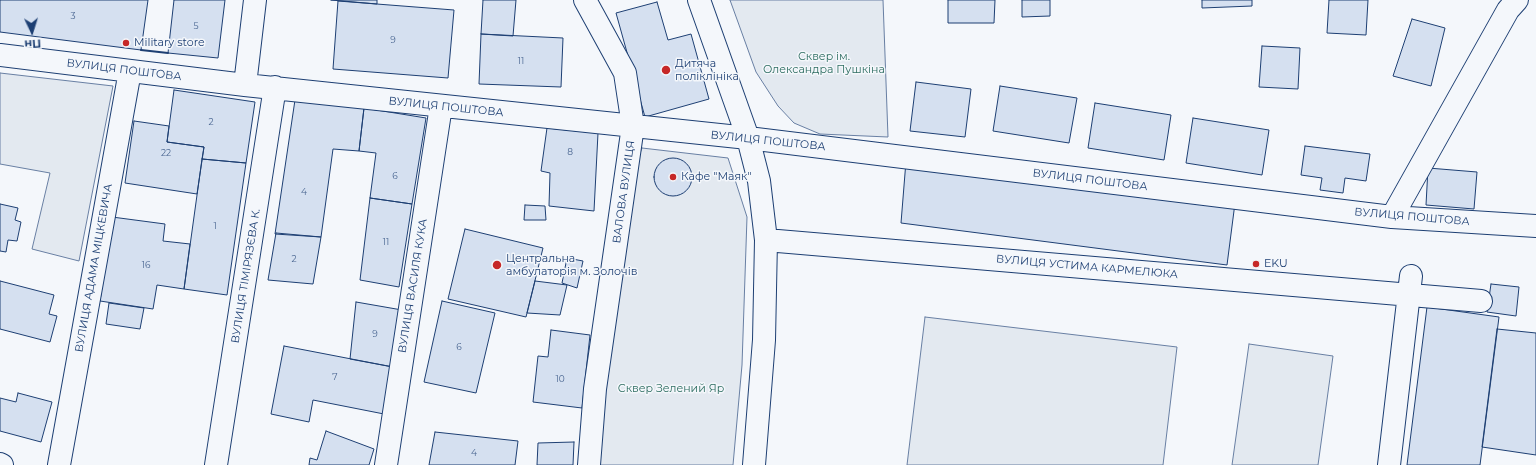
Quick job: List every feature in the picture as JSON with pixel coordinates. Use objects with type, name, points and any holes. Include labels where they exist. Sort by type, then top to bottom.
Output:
[{"type":"street","points":[[245,85],[255,0]]},
{"type":"street","name":"ВАЛОВА ВУЛИЦЯ","points":[[585,0],[625,72],[633,126],[595,389],[589,465]]},
{"type":"street","points":[[699,0],[748,138],[759,181],[766,240],[764,340],[754,465]]},
{"type":"street","points":[[1392,217],[1508,10],[1517,0]]},
{"type":"street","name":"ВУЛИЦЯ ПОШТОВА","points":[[0,56],[245,85],[748,138],[1392,217],[1536,226]]},
{"type":"street","name":"ВУЛИЦЯ АДАМА МІЦКЕВИЧА","points":[[59,465],[130,71]]},
{"type":"street","name":"ВУЛИЦЯ ТІМІРЯЗЄВА К.","points":[[216,465],[275,88]]},
{"type":"street","name":"ВУЛИЦЯ ВАСИЛЯ КУКА","points":[[386,465],[441,106]]},
{"type":"street","name":"ВУЛИЦЯ УСТИМА КАРМЕЛЮКА","points":[[766,240],[1410,285],[1481,301]]},
{"type":"street","points":[[1389,465],[1410,285]]},
{"type":"green space","name":"Сквер ім. Олександра Пушкіна","points":[[730,0],[883,0],[888,137],[820,134],[794,123],[778,106],[756,72]]},
{"type":"green space","points":[[0,73],[113,86],[79,261],[32,249],[50,173],[0,164]]},
{"type":"green space","name":"Сквер Зелений Яр","points":[[642,148],[728,158],[747,217],[742,365],[733,465],[593,465],[630,179]]},
{"type":"green space","points":[[925,317],[1177,347],[1163,465],[907,465]]},
{"type":"green space","points":[[1249,344],[1333,356],[1318,465],[1232,465]]},
{"type":"building","points":[[0,0],[148,0],[141,50],[0,32]]},
{"type":"building","points":[[174,0],[225,0],[218,58],[168,53]]},
{"type":"building","points":[[331,0],[377,0],[377,4]]},
{"type":"building","points":[[483,0],[516,0],[513,36],[481,34]]},
{"type":"building","points":[[948,0],[995,0],[994,23],[948,23]]},
{"type":"building","points":[[1022,0],[1050,0],[1050,16],[1022,17]]},
{"type":"building","points":[[1202,0],[1252,0],[1252,6],[1202,8]]},
{"type":"building","points":[[1329,0],[1368,0],[1366,35],[1327,33]]},
{"type":"building","points":[[338,1],[454,10],[448,78],[333,69]]},
{"type":"building","name":"Дитяча поліклініка","points":[[657,2],[668,40],[691,34],[709,99],[645,117],[616,13]]},
{"type":"building","points":[[1412,19],[1445,28],[1431,86],[1393,76]]},
{"type":"building","points":[[481,34],[563,38],[561,87],[479,84]]},
{"type":"building","points":[[1262,46],[1300,48],[1298,89],[1259,87]]},
{"type":"building","points":[[916,82],[971,89],[965,137],[910,131]]},
{"type":"building","points":[[1000,86],[1077,98],[1069,143],[993,131]]},
{"type":"building","points":[[174,90],[255,102],[246,163],[202,159],[204,147],[167,142]]},
{"type":"building","points":[[295,100],[364,108],[359,151],[333,149],[321,237],[275,234]]},
{"type":"building","points":[[1095,103],[1171,115],[1164,160],[1088,148]]},
{"type":"building","points":[[364,108],[426,118],[412,204],[370,198],[376,153],[359,151]]},
{"type":"building","points":[[1193,118],[1269,130],[1262,175],[1186,163]]},
{"type":"building","points":[[134,121],[169,126],[167,142],[204,147],[197,194],[125,183]]},
{"type":"building","points":[[547,128],[598,133],[594,211],[549,206],[550,173],[541,171]]},
{"type":"building","points":[[1305,146],[1370,154],[1366,181],[1345,178],[1343,193],[1320,190],[1322,178],[1301,175]]},
{"type":"building","name":"Кафе \"Маяк\"","points":[[669,158],[677,158],[687,163],[691,170],[691,184],[687,191],[677,196],[669,196],[659,191],[657,188],[654,181],[654,173],[659,163],[662,161]]},
{"type":"building","points":[[202,159],[246,163],[227,295],[184,289]]},
{"type":"building","points":[[906,161],[1235,203],[1227,265],[901,223]]},
{"type":"building","points":[[1428,168],[1477,172],[1474,209],[1426,205]]},
{"type":"building","points":[[370,198],[412,204],[399,287],[360,280]]},
{"type":"building","points":[[0,204],[18,208],[15,220],[21,222],[17,241],[8,240],[6,252],[0,251]]},
{"type":"building","points":[[525,205],[545,206],[546,220],[524,220]]},
{"type":"building","points":[[112,217],[165,224],[163,241],[190,244],[184,289],[157,285],[153,309],[100,301]]},
{"type":"building","name":"Центральна амбулаторія м. Золочів","points":[[465,229],[543,248],[526,317],[448,299]]},
{"type":"building","points":[[276,233],[321,237],[313,284],[268,280]]},
{"type":"building","points":[[567,258],[583,261],[577,288],[562,283]]},
{"type":"building","points":[[0,281],[54,295],[49,314],[57,316],[50,342],[0,329]]},
{"type":"building","points":[[535,281],[567,285],[560,315],[527,313]]},
{"type":"building","points":[[1491,284],[1519,287],[1516,316],[1487,312]]},
{"type":"building","points":[[442,301],[495,313],[476,393],[424,382]]},
{"type":"building","points":[[356,302],[402,310],[393,367],[350,359]]},
{"type":"building","points":[[109,303],[144,308],[140,329],[106,324]]},
{"type":"building","points":[[1427,307],[1499,317],[1480,465],[1407,465]]},
{"type":"building","points":[[1497,329],[1536,333],[1536,455],[1482,447]]},
{"type":"building","points":[[551,330],[590,335],[582,408],[533,402],[538,356],[548,357]]},
{"type":"building","points":[[284,346],[393,367],[384,414],[313,400],[309,422],[271,414]]},
{"type":"building","points":[[18,393],[52,402],[41,442],[0,431],[0,398],[16,402]]},
{"type":"building","points":[[326,431],[374,449],[369,465],[309,465],[310,458],[317,460]]},
{"type":"building","points":[[435,432],[518,441],[515,465],[429,465]]},
{"type":"building","points":[[574,442],[573,465],[537,465],[538,443]]},
{"type":"wall","points":[[141,50],[168,53]]},
{"type":"place","name":"Military store","points":[[126,43]]},
{"type":"place","name":"Дитяча поліклініка","points":[[666,70]]},
{"type":"place","name":"Кафе \"Маяк\"","points":[[673,177]]},
{"type":"place","name":"EKU","points":[[1256,264]]},
{"type":"place","name":"Центральна амбулаторія м. Золочів","points":[[497,265]]}]
